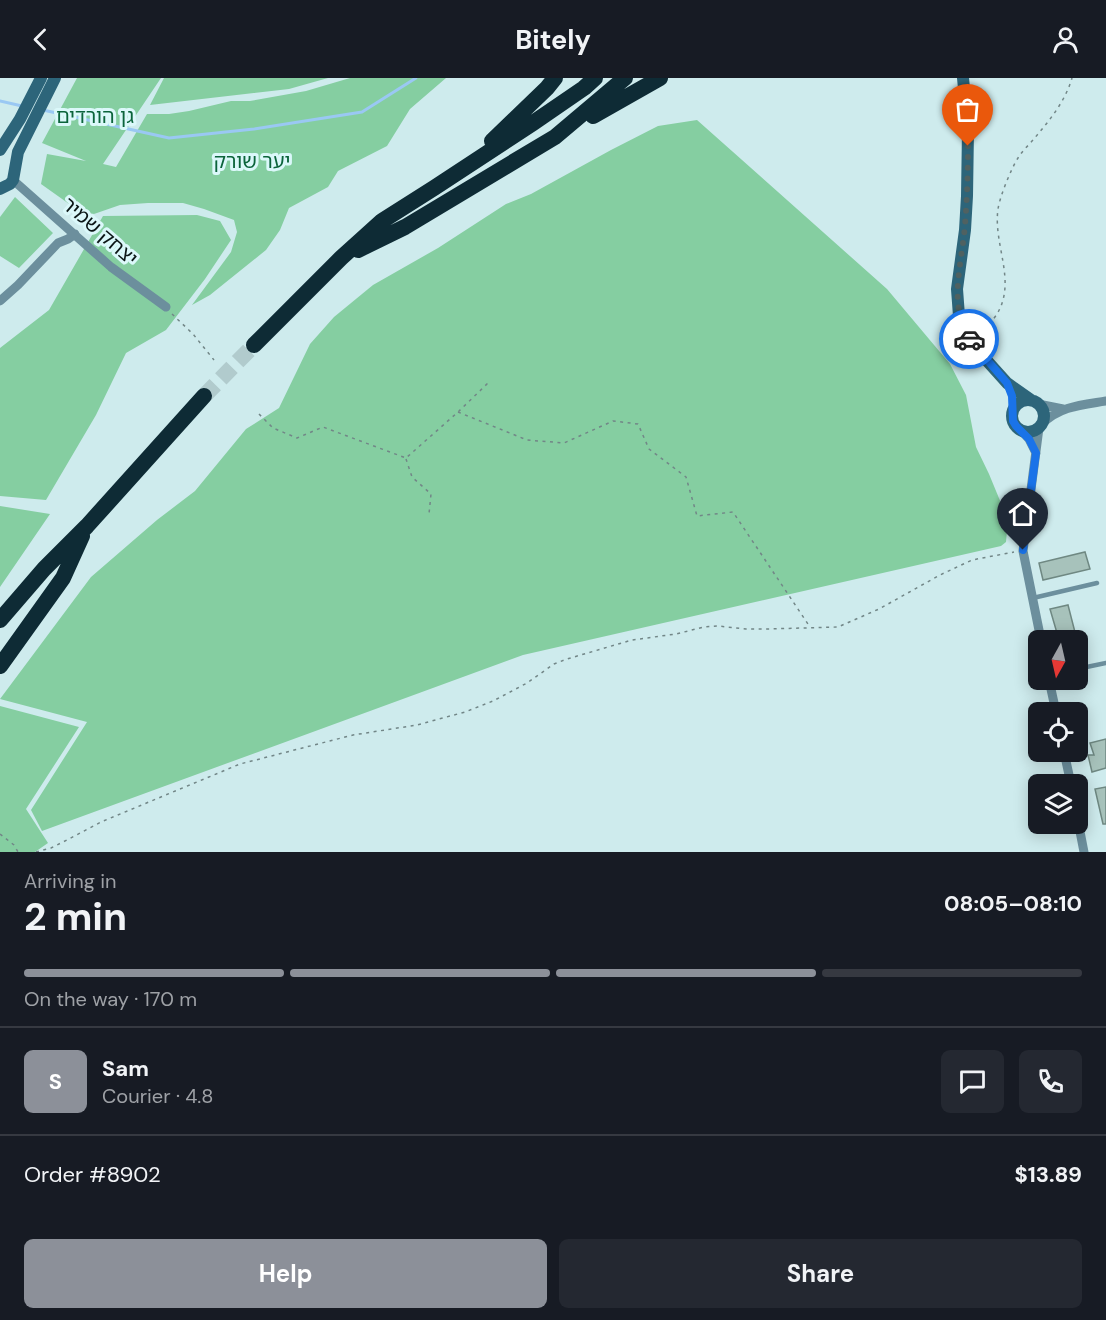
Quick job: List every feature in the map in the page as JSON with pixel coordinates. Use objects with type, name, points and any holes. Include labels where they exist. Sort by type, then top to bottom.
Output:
[{"type":"highway","points":[[460,171],[555,78]]},
{"type":"highway","points":[[254,345],[341,258],[382,221],[584,88],[595,78]]},
{"type":"highway","points":[[555,137],[625,78]]},
{"type":"highway","points":[[341,258],[405,227],[555,137],[660,78]]},
{"type":"highway","points":[[0,620],[44,569],[87,526],[204,396]]},
{"type":"highway","points":[[0,666],[63,578],[87,526]]},
{"type":"main road","points":[[0,150],[20,119],[41,78]]},
{"type":"main road","points":[[0,189],[10,184],[18,152],[55,78]]},
{"type":"main road","points":[[963,78],[968,130],[968,196],[957,289],[959,316],[963,330],[971,343],[1007,383],[1042,409],[1044,414],[1040,426],[1030,432],[1020,429],[1013,421],[1012,396],[1007,383]]},
{"type":"main road","points":[[0,155],[10,160],[14,174]]},
{"type":"main road","points":[[1013,410],[1020,402],[1034,402]]},
{"type":"street","name":"יצחק שמיר","points":[[14,174],[111,267],[166,307]]},
{"type":"street","points":[[0,301],[58,243],[75,234]]},
{"type":"street","points":[[1039,630],[1023,550],[1040,426],[1050,416],[1064,409],[1106,401]]},
{"type":"street","points":[[1034,402],[1064,409]]},
{"type":"street","points":[[1020,429],[1029,439],[1036,453]]},
{"type":"street","points":[[1080,834],[1084,852]]},
{"type":"lane","points":[[1032,598],[1097,583]]},
{"type":"lane","points":[[1088,667],[1106,663]]},
{"type":"path","points":[[971,343],[995,317],[1005,294],[1006,280],[998,227],[998,209],[1012,169],[1055,113],[1072,78]]},
{"type":"path","points":[[166,307],[193,334],[214,360]]},
{"type":"path","points":[[406,458],[488,383]]},
{"type":"path","points":[[458,412],[527,440],[564,443],[613,421],[638,424],[649,449],[686,477],[698,516],[733,512],[810,628]]},
{"type":"path","points":[[259,414],[273,428],[297,438],[323,427],[406,458]]},
{"type":"path","points":[[406,458],[412,477],[431,494],[429,514]]},
{"type":"path","points":[[36,852],[67,840],[101,822],[248,762],[353,735],[417,725],[465,712],[493,701],[554,664],[578,656],[632,640],[676,634],[704,627],[746,629],[838,627],[879,609],[972,560],[1023,550]]},
{"type":"path","points":[[0,834],[14,845],[18,852]]},
{"type":"green space","name":"יער שורק","points":[[77,78],[161,78],[103,164],[116,167],[147,114],[169,114],[231,101],[250,101],[306,91],[350,78],[446,78],[410,109],[387,146],[338,171],[328,187],[289,208],[280,230],[266,250],[210,295],[192,305],[231,252],[237,232],[234,220],[183,203],[120,205],[94,214],[79,211],[41,184],[47,154],[86,161],[42,143]]},
{"type":"green space","points":[[164,78],[328,78],[289,89],[150,105]]},
{"type":"green space","points":[[697,120],[887,289],[950,364],[966,395],[976,447],[1008,520],[1006,542],[1001,546],[523,655],[42,831],[31,810],[87,722],[0,699],[91,577],[157,520],[195,491],[246,429],[279,408],[310,344],[334,317],[373,285],[438,248],[506,204],[531,194],[658,126]]},
{"type":"green space","points":[[15,197],[53,233],[19,268],[0,256],[0,217]]},
{"type":"green space","points":[[197,215],[220,221],[231,240],[205,279],[166,330],[126,353],[96,415],[46,500],[0,496],[0,348],[49,310],[103,216]]},
{"type":"green space","points":[[0,506],[50,514],[0,587]]},
{"type":"green space","points":[[0,706],[79,727],[26,809],[48,843],[35,852],[0,852]]},
{"type":"building","points":[[1085,552],[1090,569],[1043,580],[1039,563]]},
{"type":"building","points":[[1068,605],[1074,630],[1056,630],[1050,609]]},
{"type":"building","points":[[1106,739],[1106,768],[1092,772],[1088,755],[1094,755],[1090,743]]},
{"type":"building","points":[[1106,787],[1106,824],[1103,824],[1095,789]]},
{"type":"waterway","points":[[43,110],[169,138],[254,129],[362,112],[416,78]]},
{"type":"waterway","points":[[0,101],[22,106]]},
{"type":"tunnel","points":[[204,396],[254,345]]},
{"type":"way so far","points":[[968,146],[968,196],[957,300],[963,330],[969,339]]},
{"type":"route","points":[[969,339],[1007,383],[1012,396],[1013,421],[1029,439],[1036,453],[1023,550]]},
{"type":"park label","name":"גן הורדים","points":[[95,116]]}]
